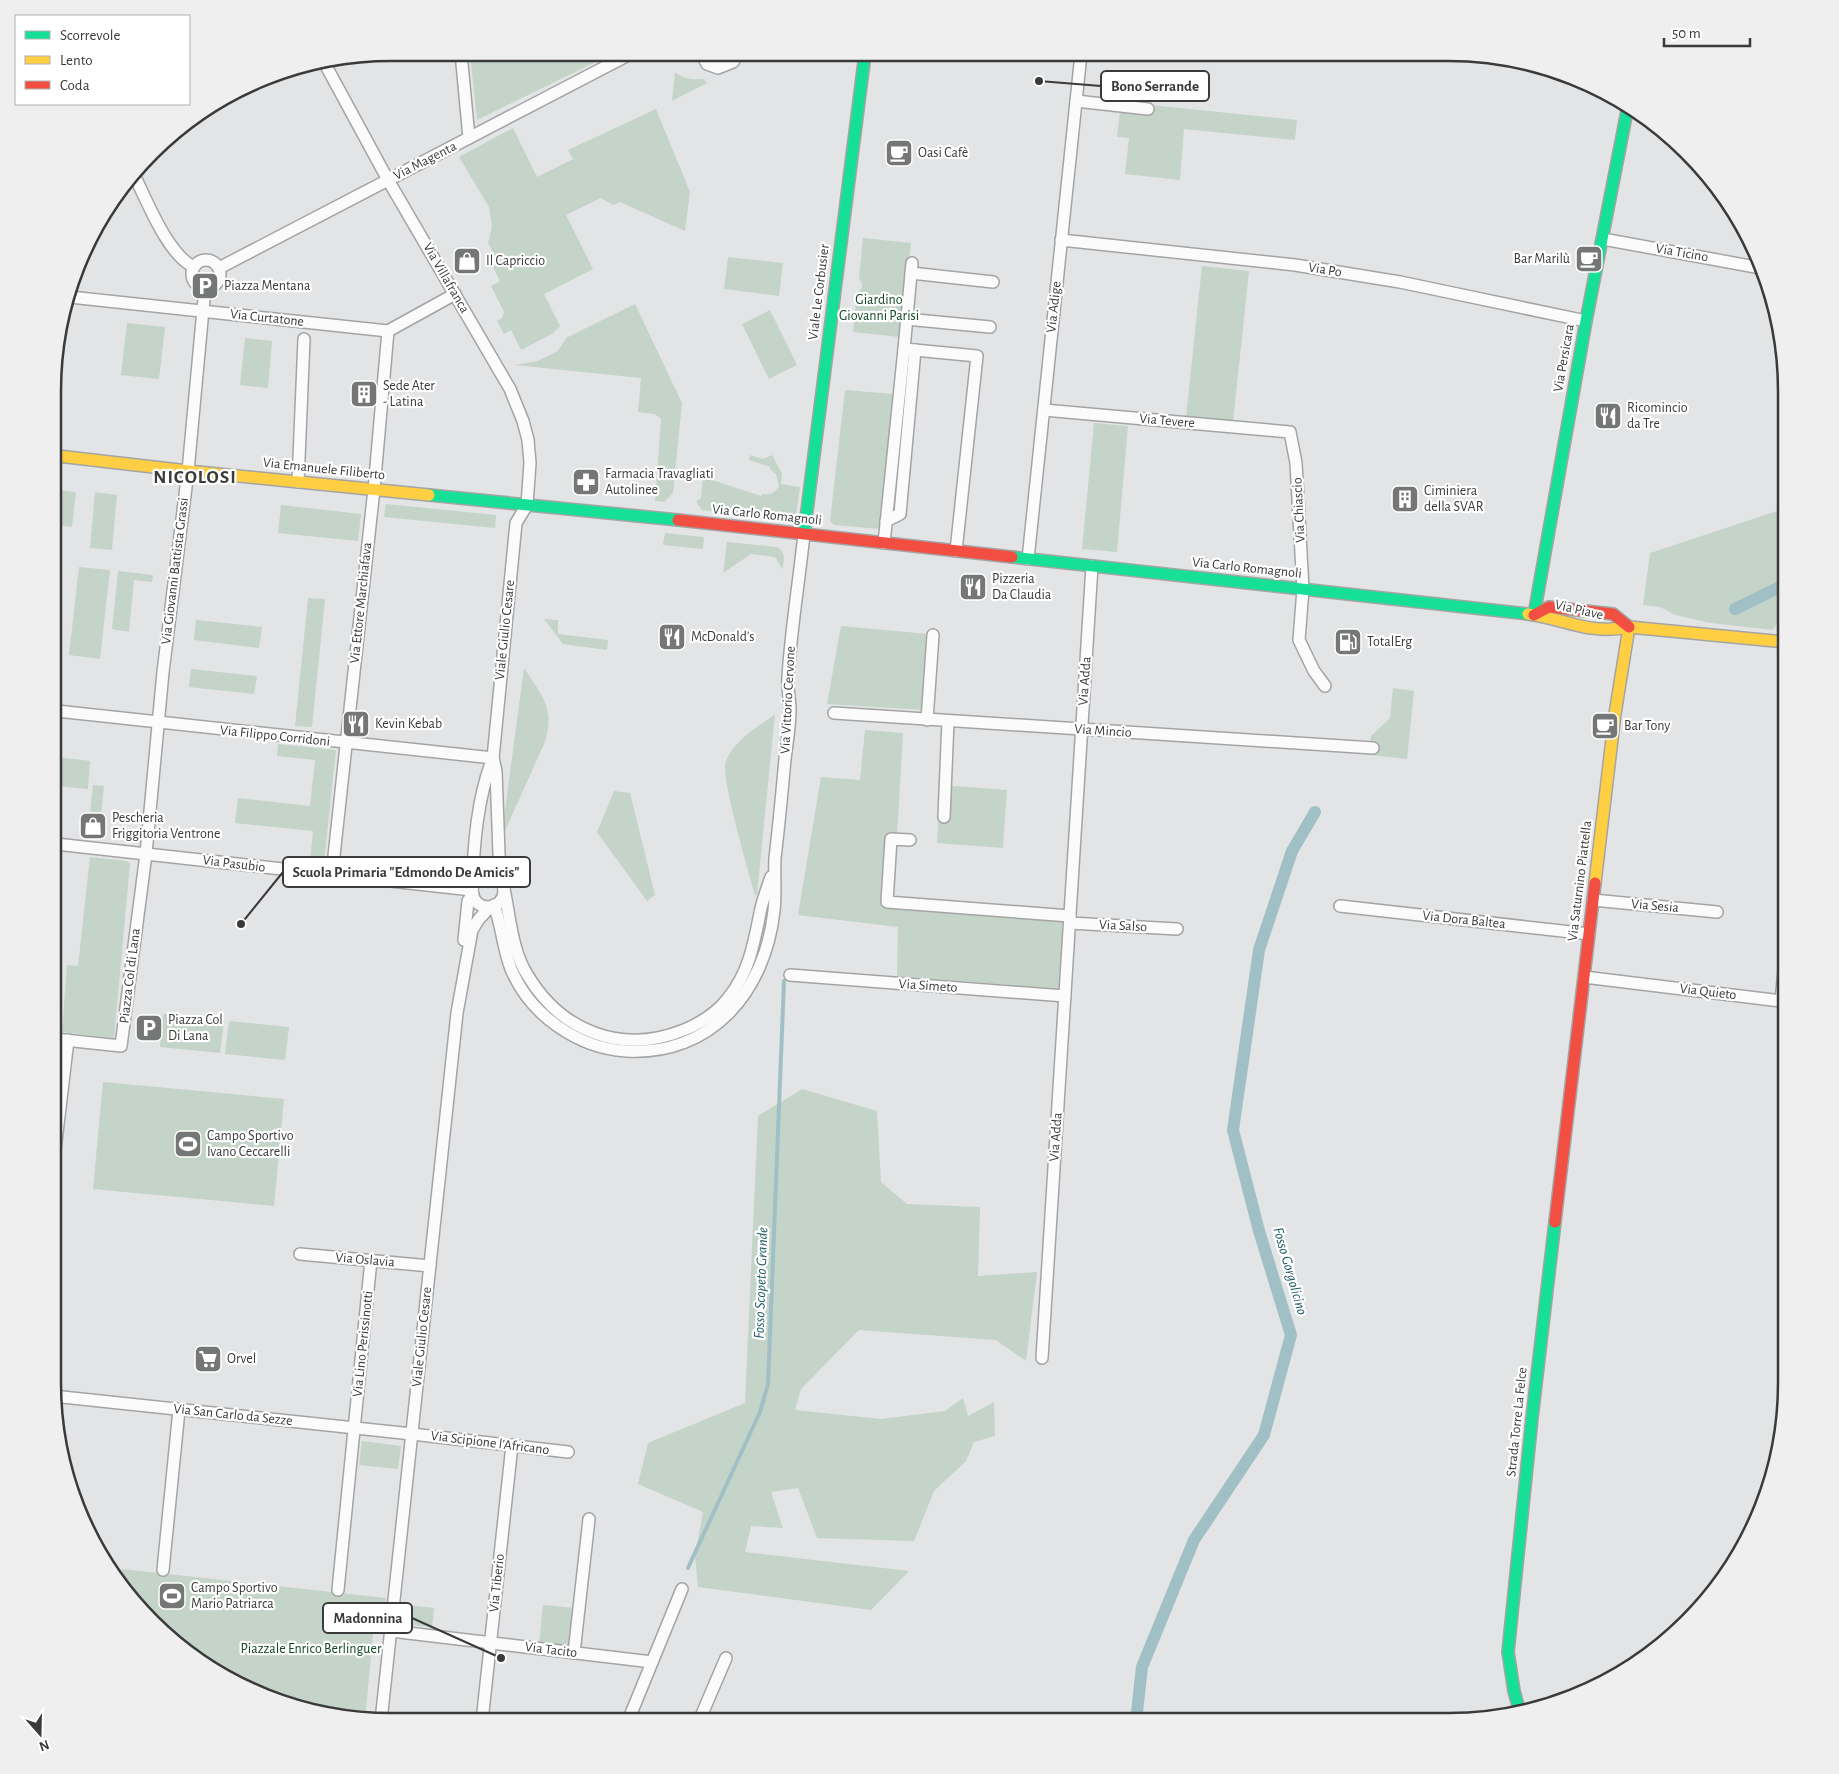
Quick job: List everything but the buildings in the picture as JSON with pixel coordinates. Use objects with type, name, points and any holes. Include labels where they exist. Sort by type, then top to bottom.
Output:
[{"type":"street","points":[[462,61],[469,138]]},
{"type":"street","name":"Via Magenta","points":[[219,268],[617,61]]},
{"type":"street","points":[[706,61],[708,64],[718,68],[734,61]]},
{"type":"street","name":"Viale Le Corbusier","points":[[804,534],[864,61]]},
{"type":"street","name":"Via Adige","points":[[1028,559],[1081,61]]},
{"type":"street","name":"Via Villafranca","points":[[327,68],[388,180],[510,389],[523,421],[528,440],[530,463],[527,504]]},
{"type":"street","points":[[1076,101],[1148,109]]},
{"type":"street","name":"Via Persicara","points":[[1534,615],[1586,320],[1626,114]]},
{"type":"street","points":[[137,181],[172,249],[181,260],[194,267]]},
{"type":"street","name":"Via Po","points":[[1061,240],[1295,265],[1400,282],[1586,320]]},
{"type":"street","name":"Via Ticino","points":[[1603,240],[1754,267]]},
{"type":"street","points":[[212,261],[219,268],[219,280],[210,287],[205,288],[197,285],[194,281],[192,272],[198,262],[212,261]]},
{"type":"street","points":[[884,543],[886,521],[900,514],[909,349],[906,319],[911,268],[993,282]]},
{"type":"street","name":"Via Giovanni Battista Grassi","points":[[146,854],[157,723],[188,471],[205,288]]},
{"type":"street","points":[[388,331],[455,294]]},
{"type":"street","name":"Via Curtatone","points":[[75,298],[388,331]]},
{"type":"street","points":[[906,319],[990,327]]},
{"type":"street","name":"Via Ettore Marchiafava","points":[[332,874],[374,489],[388,331]]},
{"type":"street","points":[[298,482],[304,339]]},
{"type":"street","points":[[909,349],[976,356],[956,551]]},
{"type":"street","name":"Via Tevere","points":[[1044,410],[1290,432]]},
{"type":"street","name":"Via Chiascio","points":[[1290,432],[1296,463],[1303,589],[1299,640],[1314,671],[1326,686]]},
{"type":"street","name":"Via Emanuele Filiberto","points":[[61,456],[188,471],[527,504]]},
{"type":"street","name":"Via Carlo Romagnoli","points":[[527,504],[1534,615]]},
{"type":"street","name":"Viale Giulio Cesare","points":[[467,954],[464,940],[468,901],[473,890],[476,832],[488,771],[493,758],[516,523],[527,504]]},
{"type":"street","name":"Via Vittorio Cervone","points":[[492,906],[511,969],[530,1000],[560,1028],[580,1039],[604,1048],[630,1051],[657,1050],[690,1041],[717,1025],[734,1008],[744,996],[758,971],[771,930],[774,910],[775,866],[790,711],[787,680],[804,534]]},
{"type":"street","name":"Via Adda","points":[[1042,1358],[1092,566]]},
{"type":"street","name":"Via Piave","points":[[1534,615],[1549,607],[1613,614],[1629,627]]},
{"type":"street","name":"Via Piave","points":[[1534,615],[1591,630],[1606,631],[1629,627],[1778,641]]},
{"type":"street","name":"Via Saturnino Piattella","points":[[1566,1138],[1592,900],[1615,714],[1629,627]]},
{"type":"street","points":[[927,720],[933,635]]},
{"type":"street","name":"Via Filippo Corridoni","points":[[61,711],[493,758]]},
{"type":"street","name":"Via Mincio","points":[[834,714],[1373,748]]},
{"type":"street","points":[[944,817],[948,721]]},
{"type":"street","name":"Viale Giulio Cesare","points":[[493,758],[496,771],[499,854],[503,886]]},
{"type":"street","points":[[910,840],[891,839],[887,902],[1070,920]]},
{"type":"street","name":"Via Pasubio","points":[[61,845],[473,890]]},
{"type":"street","name":"Piazza Col di Lana","points":[[68,1040],[121,1046],[146,854]]},
{"type":"street","name":"Via Vittorio Cervone","points":[[503,886],[520,957],[526,974],[545,1000],[570,1022],[588,1031],[618,1039],[644,1040],[660,1038],[691,1028],[704,1020],[728,999],[738,985],[752,951],[760,912],[775,866]]},
{"type":"street","points":[[485,875],[496,876],[503,886],[502,899],[492,906],[486,907],[478,903],[473,890],[476,880],[485,875]]},
{"type":"street","name":"Via Sesia","points":[[1592,900],[1717,912]]},
{"type":"street","name":"Viale Giulio Cesare","points":[[382,1713],[457,1013],[472,930],[479,919],[492,906]]},
{"type":"street","name":"Via Dora Baltea","points":[[1340,906],[1589,934]]},
{"type":"street","name":"Via Salso","points":[[1070,920],[1177,929]]},
{"type":"street","name":"Via Simeto","points":[[790,975],[1065,996]]},
{"type":"street","name":"Via Quieto","points":[[1584,977],[1778,1001]]},
{"type":"street","points":[[61,1039],[68,1040],[61,1099]]},
{"type":"street","name":"Strada Torre La Felce","points":[[1518,1705],[1508,1652],[1511,1616],[1532,1418],[1566,1138]]},
{"type":"street","name":"Via Oslavia","points":[[300,1254],[430,1266]]},
{"type":"street","name":"Via Lino Perissinotti","points":[[338,1590],[371,1260]]},
{"type":"street","name":"Via San Carlo da Sezze","points":[[62,1397],[412,1434]]},
{"type":"street","points":[[163,1570],[179,1410]]},
{"type":"street","name":"Via Scipione l'Africano","points":[[412,1434],[568,1452]]},
{"type":"street","name":"Via Tiberio","points":[[483,1713],[512,1445]]},
{"type":"street","points":[[574,1653],[589,1519]]},
{"type":"street","points":[[631,1713],[682,1589]]},
{"type":"street","name":"Via Tacito","points":[[391,1631],[652,1662]]},
{"type":"street","points":[[702,1713],[726,1658]]},
{"type":"green space","points":[[471,61],[598,61],[477,120]]},
{"type":"green space","points":[[675,72],[688,78],[703,79],[707,83],[672,101]]},
{"type":"green space","points":[[1121,102],[1297,120],[1295,140],[1184,129],[1180,180],[1125,174],[1129,138],[1117,137]]},
{"type":"green space","points":[[656,109],[690,192],[685,231],[620,202],[613,205],[601,198],[566,215],[593,269],[544,294],[560,326],[552,334],[521,350],[511,330],[504,334],[497,321],[502,318],[504,312],[491,286],[500,281],[488,257],[494,254],[488,243],[492,227],[489,207],[459,157],[513,128],[537,177],[573,159],[568,150]]},
{"type":"green space","name":"Giardino Giovanni Parisi","points":[[863,238],[911,243],[900,337],[853,332],[857,293],[862,288],[859,278]]},
{"type":"green space","points":[[728,257],[783,263],[779,296],[724,289]]},
{"type":"green space","points":[[1202,266],[1249,271],[1233,422],[1186,417]]},
{"type":"green space","points":[[635,304],[682,403],[673,493],[664,502],[655,501],[661,419],[655,414],[638,412],[641,378],[515,365],[537,361],[558,351],[566,338]]},
{"type":"green space","points":[[770,310],[797,365],[769,379],[742,324]]},
{"type":"green space","points":[[127,323],[165,327],[159,379],[121,375]]},
{"type":"green space","points":[[245,338],[272,341],[268,388],[240,385]]},
{"type":"green space","points":[[845,390],[893,394],[880,529],[834,525],[830,521]]},
{"type":"green space","points":[[1094,423],[1128,426],[1117,552],[1082,549]]},
{"type":"green space","points":[[750,455],[763,459],[772,455],[782,474],[781,484],[800,487],[796,515],[793,519],[702,510],[696,502],[701,498],[703,477],[761,496],[762,494],[774,492],[779,486],[776,474],[770,467],[749,460]]},
{"type":"green space","points":[[61,490],[76,492],[72,527],[61,525]]},
{"type":"green space","points":[[95,492],[117,495],[112,550],[90,548]]},
{"type":"green space","points":[[386,504],[496,515],[495,528],[384,517]]},
{"type":"green space","points":[[281,505],[361,514],[358,541],[278,533]]},
{"type":"green space","points":[[1778,511],[1778,623],[1772,630],[1711,623],[1675,615],[1660,607],[1643,605],[1650,553]]},
{"type":"green space","points":[[665,533],[704,537],[703,549],[663,545]]},
{"type":"green space","points":[[727,542],[777,547],[783,552],[784,556],[784,563],[781,575],[782,569],[776,558],[751,554],[723,573]]},
{"type":"green space","points":[[79,567],[110,570],[100,659],[69,655]]},
{"type":"green space","points":[[118,571],[153,575],[152,582],[134,580],[129,632],[112,629]]},
{"type":"green space","points":[[308,598],[325,599],[312,727],[295,726]]},
{"type":"green space","points":[[544,619],[558,620],[558,634],[608,640],[607,650],[563,644]]},
{"type":"green space","points":[[196,620],[262,627],[259,648],[194,640]]},
{"type":"green space","points":[[841,626],[928,634],[923,710],[827,704]]},
{"type":"green space","points":[[524,668],[545,702],[548,730],[545,742],[504,833],[502,833]]},
{"type":"green space","points":[[191,669],[257,676],[254,694],[189,687]]},
{"type":"green space","points":[[1393,688],[1414,691],[1407,759],[1369,755],[1371,736],[1390,718]]},
{"type":"green space","points":[[775,714],[757,894],[755,895],[731,804],[725,770],[726,761],[730,753],[741,740]]},
{"type":"green space","points":[[865,730],[903,733],[897,836],[886,836],[883,907],[1067,920],[1062,989],[897,976],[898,927],[798,915],[821,777],[860,780]]},
{"type":"green space","points":[[278,744],[336,750],[324,863],[310,861],[313,831],[235,823],[238,798],[310,806],[315,760],[277,756]]},
{"type":"green space","points":[[61,757],[90,761],[88,789],[61,786]]},
{"type":"green space","points":[[93,785],[104,786],[101,814],[90,813]]},
{"type":"green space","points":[[941,785],[1007,790],[1003,848],[937,843]]},
{"type":"green space","points":[[614,791],[630,793],[655,895],[647,901],[597,832]]},
{"type":"green space","points":[[90,857],[127,861],[130,864],[114,1038],[62,1032],[67,965],[78,966]]},
{"type":"green space","points":[[163,1014],[224,1021],[220,1053],[160,1047]]},
{"type":"green space","points":[[229,1021],[289,1027],[285,1060],[225,1054]]},
{"type":"green space","name":"Campo Sportivo Ivano Ceccarelli","points":[[103,1082],[284,1099],[274,1206],[93,1189]]},
{"type":"green space","points":[[802,1089],[877,1111],[881,1182],[907,1204],[980,1207],[978,1276],[1037,1272],[1026,1361],[996,1340],[859,1330],[801,1389],[795,1410],[881,1419],[945,1411],[963,1398],[968,1416],[994,1402],[995,1436],[974,1442],[966,1461],[934,1491],[914,1541],[817,1538],[798,1488],[771,1492],[783,1528],[751,1526],[745,1552],[909,1571],[871,1610],[698,1587],[695,1555],[703,1512],[638,1484],[648,1443],[745,1403],[758,1116]]},
{"type":"green space","points":[[362,1441],[401,1446],[398,1469],[359,1465]]},
{"type":"green space","name":"Piazzale Enrico Berlinguer","points":[[122,1569],[386,1598],[385,1604],[375,1613],[366,1712],[348,1710],[306,1701],[265,1688],[245,1679],[208,1657],[174,1631],[143,1600],[122,1572]]},
{"type":"green space","points":[[406,1605],[434,1608],[432,1627],[403,1624]]},
{"type":"green space","points":[[543,1605],[575,1608],[570,1648],[539,1645]]},
{"type":"waterway","name":"Fosso Gorgolicino","points":[[1735,609],[1778,588]]},
{"type":"waterway","name":"Fosso Gorgolicino","points":[[1137,1713],[1142,1667],[1194,1540],[1264,1435],[1291,1335],[1259,1231],[1233,1130],[1259,950],[1292,851],[1315,812]]},
{"type":"waterway","name":"Fosso Scopeto Grande","points":[[688,1568],[760,1412],[768,1384],[784,981]]},
{"type":"traffic: fast","points":[[804,534],[864,61]]},
{"type":"traffic: fast","points":[[1534,615],[1586,321],[1626,114]]},
{"type":"traffic: fast","points":[[429,495],[678,520]]},
{"type":"traffic: fast","points":[[1012,557],[1528,614]]},
{"type":"traffic: fast","points":[[1518,1705],[1508,1652],[1532,1418],[1555,1222]]},
{"type":"traffic: slow","points":[[61,456],[429,495]]},
{"type":"traffic: slow","points":[[1528,614],[1589,628],[1614,629],[1629,627],[1778,641]]},
{"type":"traffic: slow","points":[[1595,883],[1615,714],[1629,627]]},
{"type":"traffic: jam","points":[[678,520],[1012,557]]},
{"type":"traffic: jam","points":[[1534,615],[1549,607],[1613,614],[1629,627]]},
{"type":"traffic: jam","points":[[1555,1222],[1595,883]]},
{"type":"place","name":"Bono Serrande","points":[[1039,81]]},
{"type":"place","name":"Oasi Cafè","points":[[899,153]]},
{"type":"place","name":"Bar Marilù","points":[[1589,259]]},
{"type":"place","name":"Il Capriccio","points":[[467,261]]},
{"type":"place","name":"Piazza Mentana","points":[[205,286]]},
{"type":"place","name":"Sede Ater - Latina","points":[[364,394]]},
{"type":"place","name":"Ricomincio da Tre","points":[[1608,416]]},
{"type":"place","name":"Farmacia Travagliati Autolinee","points":[[586,482]]},
{"type":"place","name":"Ciminiera della SVAR","points":[[1405,499]]},
{"type":"place","name":"Pizzeria Da Claudia","points":[[973,587]]},
{"type":"place","name":"McDonald's","points":[[672,637]]},
{"type":"place","name":"TotalErg","points":[[1348,642]]},
{"type":"place","name":"Kevin Kebab","points":[[356,724]]},
{"type":"place","name":"Bar Tony","points":[[1605,726]]},
{"type":"place","name":"Pescheria Friggitoria Ventrone","points":[[93,826]]},
{"type":"place","name":"Scuola Primaria \"Edmondo De Amicis\"","points":[[241,924]]},
{"type":"place","name":"Piazza Col Di Lana","points":[[149,1028]]},
{"type":"place","name":"Campo Sportivo Ivano Ceccarelli","points":[[188,1144]]},
{"type":"place","name":"Orvel","points":[[208,1359]]},
{"type":"place","name":"Campo Sportivo Mario Patriarca","points":[[172,1596]]},
{"type":"place","name":"Madonnina","points":[[501,1658]]},
{"type":"district","name":"NICOLOSI","points":[[195,477]]}]
